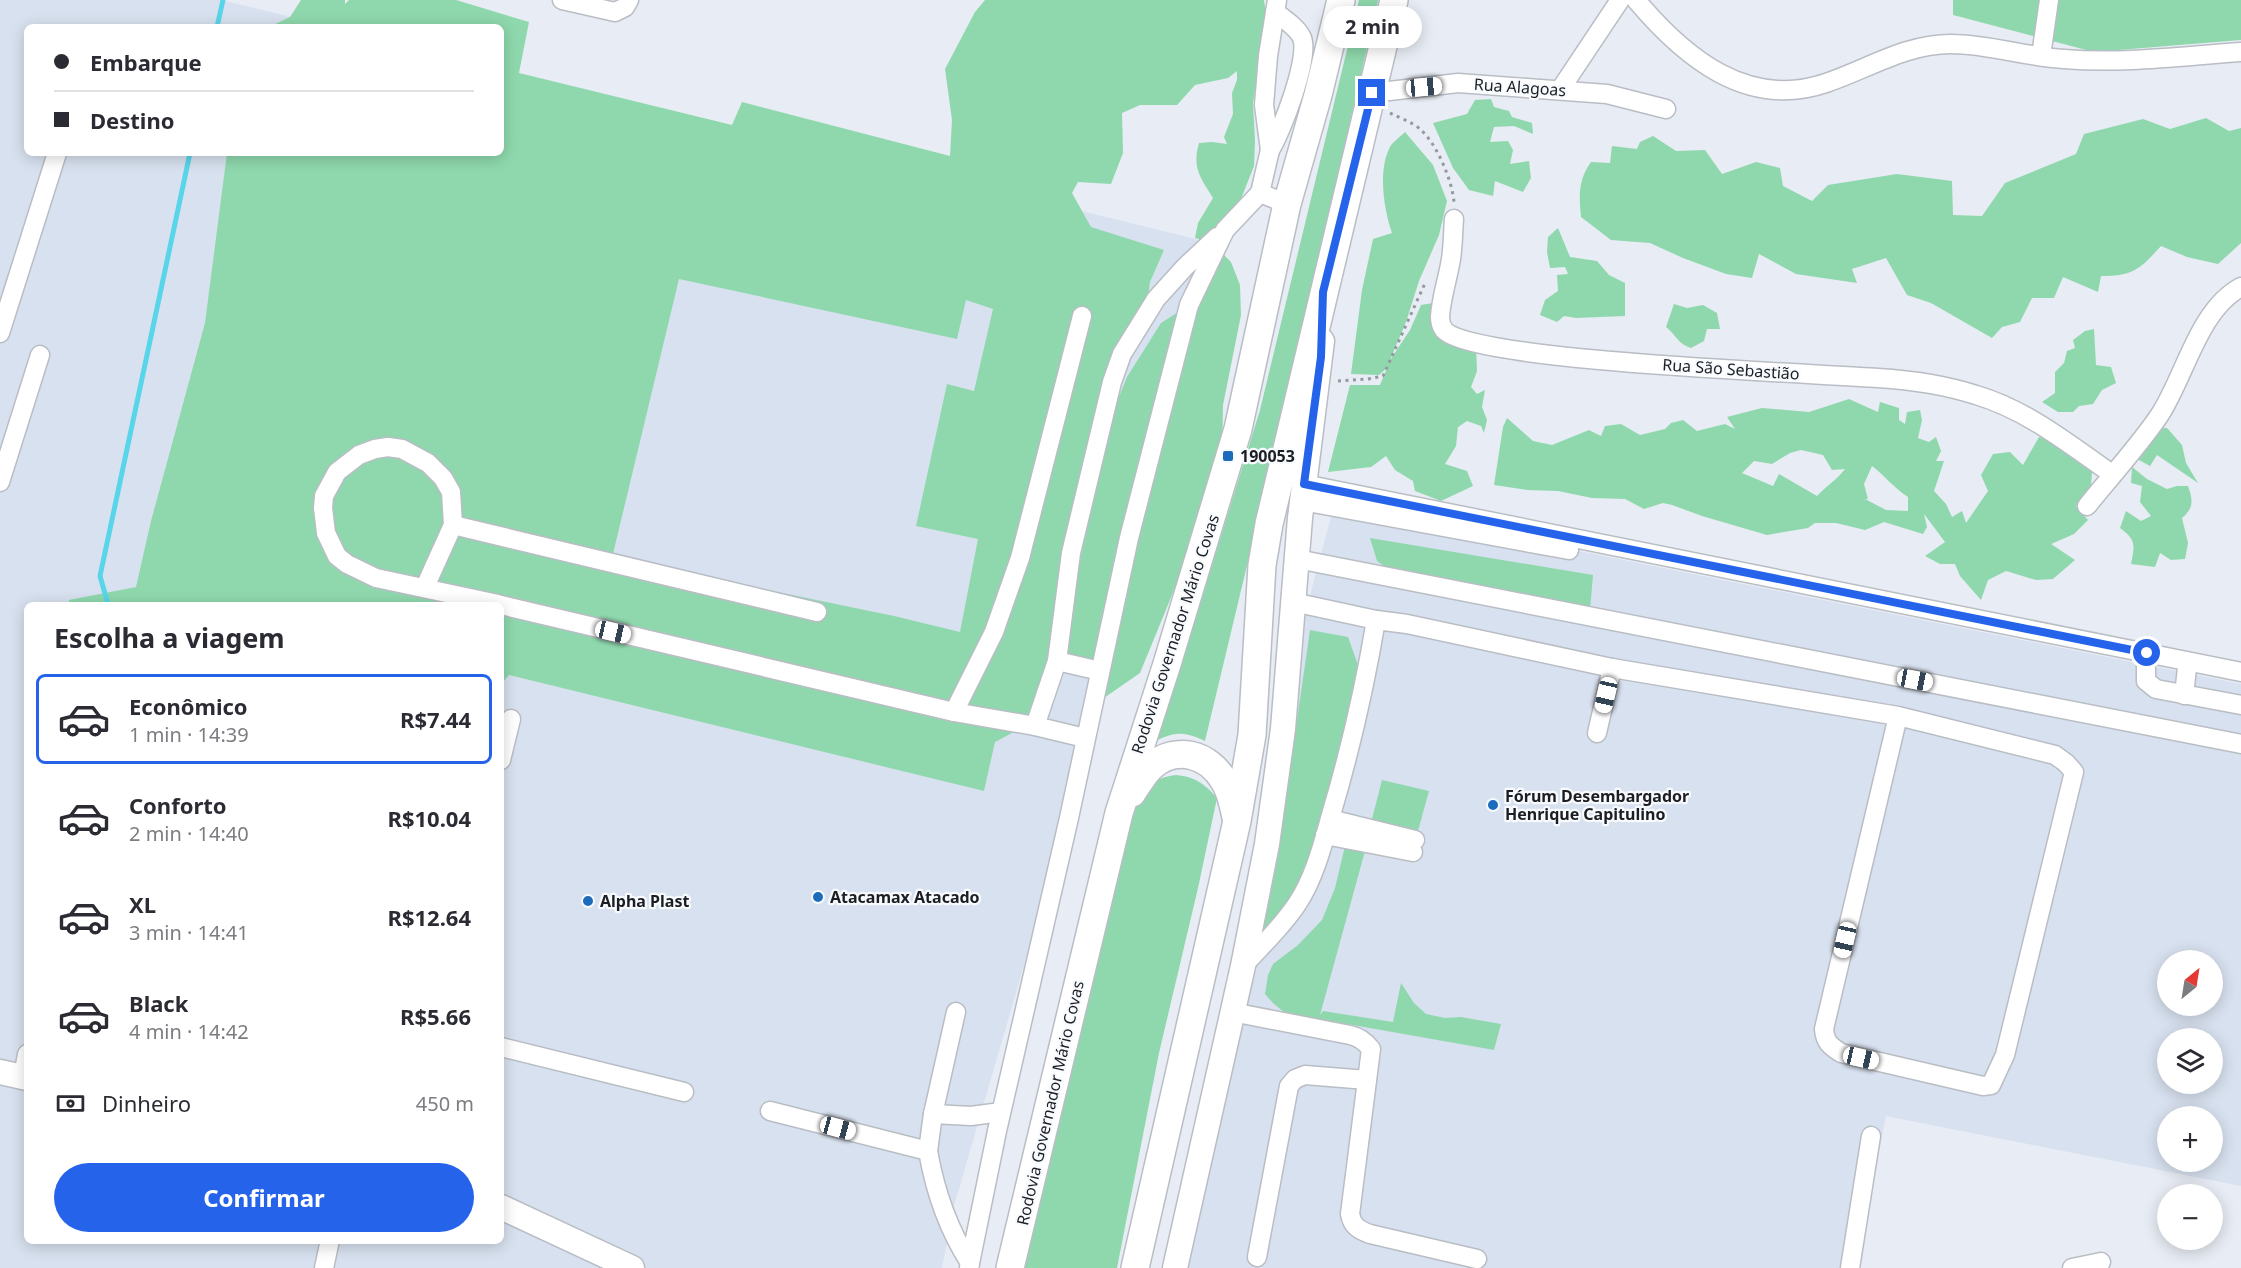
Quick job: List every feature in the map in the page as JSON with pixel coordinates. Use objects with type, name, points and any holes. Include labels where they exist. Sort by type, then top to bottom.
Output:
[{"type":"highway","name":"Rodovia Governador Mário Covas","points":[[1008,1263],[1119,813],[1238,429],[1287,204],[1318,95],[1341,0]]},
{"type":"highway","points":[[1135,1268],[1237,821],[1252,735],[1262,565],[1269,524],[1394,0]]},
{"type":"highway","points":[[1119,813],[1151,767],[1174,754],[1185,754],[1206,762],[1219,773],[1228,790],[1237,821]]},
{"type":"main road","points":[[1175,1268],[1243,966],[1267,844],[1284,719],[1296,559],[1323,332],[1323,292]]},
{"type":"main road","points":[[504,1208],[632,1268]]},
{"type":"street","points":[[562,0],[615,12],[625,7],[629,0]]},
{"type":"street","points":[[1560,90],[1620,0]]},
{"type":"street","points":[[1636,0],[1661,30],[1696,60],[1745,85],[1776,91],[1801,89],[1827,83],[1888,56],[1927,46],[1966,45],[2062,59],[2110,61],[2241,52]]},
{"type":"street","points":[[2042,56],[2049,0]]},
{"type":"street","points":[[1270,150],[1264,105],[1268,56],[1276,6]]},
{"type":"street","points":[[1035,726],[1057,661],[1071,553],[1107,403],[1122,354],[1156,299],[1260,193],[1270,150],[1277,139],[1296,87],[1302,58],[1302,39],[1276,6]]},
{"type":"street","name":"Rua Alagoas","points":[[1371,98],[1458,83],[1607,94],[1666,109]]},
{"type":"street","points":[[0,333],[56,156]]},
{"type":"street","points":[[1260,193],[1287,204]]},
{"type":"street","name":"Rua São Sebastião","points":[[1454,219],[1451,259],[1440,320],[1445,330],[1461,339],[1550,354],[1680,366],[1926,383],[1977,395],[2019,412],[2112,474]]},
{"type":"street","points":[[969,1266],[1001,1112],[1069,818],[1129,538],[1189,305],[1225,230]]},
{"type":"street","points":[[2087,506],[2160,415],[2212,314],[2226,296],[2241,287]]},
{"type":"street","points":[[954,712],[994,632],[1020,558],[1082,316]]},
{"type":"street","points":[[0,482],[40,355]]},
{"type":"street","points":[[425,587],[453,525],[450,492],[443,478],[428,463],[402,449],[382,448],[359,455],[337,472],[330,481],[324,496],[323,518],[326,533],[337,556],[358,571],[376,578],[488,602]]},
{"type":"street","points":[[1303,492],[1427,523],[2187,668],[2236,675]]},
{"type":"street","points":[[1303,492],[2236,675]]},
{"type":"street","points":[[453,525],[817,612]]},
{"type":"street","points":[[1296,559],[2241,744]]},
{"type":"street","points":[[1293,602],[1612,668],[1898,716],[2055,754],[2074,772],[2005,1055],[1990,1085],[1983,1086],[1841,1053],[1830,1047],[1825,1039],[1824,1029],[1898,716]]},
{"type":"street","points":[[504,606],[954,712],[1035,726],[1085,738]]},
{"type":"street","points":[[1243,966],[1298,903],[1305,889],[1328,827],[1348,755],[1376,620]]},
{"type":"street","points":[[2146,660],[2146,681],[2150,686],[2233,704],[2236,675]]},
{"type":"street","points":[[1057,661],[1100,671]]},
{"type":"street","points":[[1597,733],[1612,668]]},
{"type":"street","points":[[2184,695],[2187,668]]},
{"type":"street","points":[[504,748],[511,719]]},
{"type":"street","points":[[1328,827],[1414,846]]},
{"type":"street","points":[[956,1012],[933,1114],[928,1151],[933,1179],[953,1237],[969,1266]]},
{"type":"street","points":[[1232,1012],[1358,1037],[1371,1049],[1350,1214],[1352,1222],[1359,1230],[1370,1234],[1477,1258]]},
{"type":"street","points":[[504,1048],[684,1092]]},
{"type":"street","points":[[1257,1257],[1289,1086],[1295,1079],[1305,1075],[1367,1080]]},
{"type":"street","points":[[771,1111],[928,1151]]},
{"type":"street","points":[[933,1114],[971,1116],[1001,1112]]},
{"type":"street","points":[[1850,1268],[1871,1136]]},
{"type":"street","points":[[324,1268],[329,1244]]},
{"type":"street","points":[[2072,1268],[2101,1262]]},
{"type":"path","points":[[1371,98],[1423,132],[1450,178],[1453,189],[1454,219]]},
{"type":"path","points":[[1318,382],[1383,376],[1431,271]]},
{"type":"shaded area","points":[[0,0],[221,0],[319,24],[24,24],[24,156],[504,156],[504,70],[1212,243],[1101,700],[954,1206],[942,1268],[0,1268]]},
{"type":"shaded area","points":[[1335,502],[2241,684],[2241,1186],[2170,1172],[2223,1172],[2223,1106],[2157,1106],[2157,1169],[1886,1116],[1856,1268],[1182,1268],[1304,618]]},
{"type":"green space","points":[[301,0],[345,0],[345,4],[349,0],[456,0],[529,22],[519,73],[732,125],[742,102],[950,156],[952,120],[945,69],[975,12],[985,0],[1264,0],[1268,28],[1260,55],[1253,103],[1254,166],[1233,219],[1212,243],[1231,262],[1240,285],[1241,315],[1223,405],[1222,459],[1172,595],[1140,673],[1101,700],[1136,539],[1211,242],[1195,238],[1198,223],[1213,198],[1198,172],[1197,152],[1199,143],[1227,144],[1224,137],[1233,114],[1232,93],[1237,80],[1237,71],[1228,78],[1195,85],[1177,105],[1140,105],[1122,113],[1123,153],[1111,184],[1078,182],[1072,193],[1091,227],[1164,250],[1150,282],[1147,305],[1114,380],[1054,653],[1031,723],[995,742],[984,791],[509,675],[504,681],[504,602],[69,602],[69,600],[136,587],[151,521],[205,323],[227,156],[504,156],[504,24],[275,24],[290,17]],"holes":[[[679,279],[957,339],[966,300],[993,309],[974,391],[947,384],[916,526],[978,539],[960,632],[894,616],[612,558]]]},
{"type":"green space","points":[[1359,0],[1378,0],[1205,741],[1189,735],[1176,734],[1148,745],[1202,598],[1260,410]]},
{"type":"green space","points":[[1953,0],[2241,0],[2241,40],[2094,52],[1953,15]]},
{"type":"green space","points":[[1491,99],[1494,107],[1509,111],[1512,117],[1532,123],[1533,134],[1514,126],[1494,127],[1490,142],[1508,141],[1513,150],[1510,164],[1529,161],[1531,178],[1523,192],[1495,181],[1493,196],[1469,190],[1453,168],[1433,123],[1467,114],[1475,100]]},
{"type":"green space","points":[[2206,118],[2229,131],[2241,128],[2241,243],[2218,264],[2187,257],[2161,246],[2136,270],[2121,275],[2101,276],[2098,292],[2063,277],[2054,298],[2032,298],[2020,322],[2002,327],[1992,338],[1931,303],[1907,295],[1886,258],[1852,269],[1857,283],[1796,274],[1759,254],[1752,278],[1726,274],[1650,243],[1611,240],[1581,217],[1580,188],[1591,162],[1610,163],[1612,146],[1637,149],[1640,142],[1653,136],[1676,151],[1705,150],[1722,174],[1756,162],[1780,168],[1783,186],[1812,201],[1828,185],[1897,174],[1952,181],[1953,215],[1982,216],[2005,183],[2076,154],[2084,134],[2143,119],[2170,129]]},
{"type":"green space","points":[[1405,132],[1433,165],[1447,201],[1439,235],[1419,281],[1406,322],[1390,360],[1410,330],[1421,305],[1433,303],[1453,346],[1463,344],[1476,346],[1477,371],[1471,387],[1477,394],[1485,390],[1482,407],[1487,420],[1484,433],[1481,426],[1467,421],[1458,427],[1456,446],[1445,464],[1467,471],[1473,486],[1441,501],[1415,491],[1413,481],[1395,470],[1386,456],[1371,467],[1328,472],[1350,385],[1380,385],[1387,368],[1379,375],[1351,374],[1362,290],[1373,239],[1392,233],[1383,191],[1386,158],[1389,149]]},
{"type":"green space","points":[[1558,228],[1570,257],[1597,261],[1609,275],[1625,283],[1625,316],[1576,318],[1564,316],[1557,322],[1540,315],[1545,300],[1558,291],[1557,275],[1568,274],[1565,267],[1550,268],[1547,252],[1548,237]]},
{"type":"green space","points":[[1674,304],[1687,308],[1703,305],[1717,313],[1720,329],[1707,329],[1704,341],[1691,348],[1687,346],[1666,327]]},
{"type":"green space","points":[[1186,307],[1099,666],[1085,678],[1069,669],[1066,645],[1074,588],[1113,412],[1127,377],[1161,323]]},
{"type":"green space","points":[[2094,329],[2096,365],[2111,367],[2116,383],[2102,390],[2093,404],[2079,406],[2073,412],[2058,412],[2042,402],[2055,393],[2055,372],[2064,363],[2067,351],[2075,348],[2073,340],[2085,331]]},
{"type":"green space","points":[[1849,399],[1878,412],[1880,402],[1899,408],[1899,420],[1905,424],[1907,412],[1920,410],[1922,420],[1918,438],[1929,442],[1936,437],[1941,451],[1936,461],[1944,461],[1934,491],[1946,504],[1952,517],[1962,511],[1966,523],[1988,491],[1981,475],[1993,454],[2010,452],[2023,465],[2039,437],[2052,440],[2092,472],[2091,486],[2076,506],[2088,520],[2074,534],[2051,544],[2075,560],[2053,579],[2036,580],[2006,571],[1988,580],[1981,600],[1960,576],[1955,564],[1940,564],[1925,556],[1945,542],[1924,514],[1927,527],[1923,534],[1884,522],[1865,530],[1836,523],[1815,523],[1808,528],[1767,535],[1663,503],[1644,509],[1625,499],[1592,498],[1558,491],[1527,490],[1494,485],[1503,427],[1507,418],[1533,441],[1552,445],[1589,430],[1601,436],[1605,426],[1621,424],[1640,435],[1665,429],[1671,423],[1683,420],[1697,431],[1725,424],[1735,429],[1727,417],[1762,408],[1809,412]],"holes":[[[1801,450],[1823,455],[1832,470],[1845,469],[1817,496],[1779,474],[1773,486],[1742,473],[1754,461],[1772,464],[1790,453]],[[1872,466],[1908,497],[1908,511],[1886,510],[1865,499],[1868,499],[1864,484]]]},
{"type":"green space","points":[[2155,427],[2167,428],[2182,445],[2186,463],[2198,483],[2157,455],[2150,466],[2139,460],[2140,445]]},
{"type":"green space","points":[[2132,467],[2147,479],[2167,489],[2188,486],[2191,504],[2189,511],[2182,518],[2188,543],[2185,559],[2171,560],[2160,553],[2155,567],[2131,564],[2132,539],[2120,528],[2126,511],[2141,521],[2151,516],[2140,502],[2142,486],[2131,483]]},
{"type":"green space","points":[[1370,538],[1593,575],[1589,622],[1395,574],[1377,561]]},
{"type":"green space","points":[[1310,630],[1348,637],[1358,665],[1356,697],[1301,892],[1262,935],[1275,872]]},
{"type":"green space","points":[[1176,775],[1189,777],[1199,782],[1217,798],[1159,1053],[1117,1268],[1025,1268],[1036,1213],[1131,815],[1142,792],[1147,787],[1159,779]]},
{"type":"green space","points":[[1382,780],[1429,791],[1416,838],[1371,823]]},
{"type":"green space","points":[[1345,846],[1365,851],[1320,1015],[1323,1011],[1393,1022],[1401,983],[1414,1003],[1426,1014],[1501,1024],[1494,1050],[1285,1013],[1265,994],[1268,975],[1273,964],[1298,945],[1322,920],[1335,888]]},
{"type":"waterway","points":[[218,24],[223,0]]},
{"type":"waterway","points":[[107,602],[100,576],[189,156]]},
{"type":"place","name":"190053","points":[[1228,456]]},
{"type":"place","name":"Fórum Desembargador Henrique Capitulino","points":[[1493,805]]},
{"type":"place","name":"Atacamax Atacado","points":[[818,897]]},
{"type":"place","name":"Alpha Plast","points":[[588,901]]},
{"type":"route","points":[[1372,93],[1323,292],[1321,357],[1304,484],[2147,653]]}]
